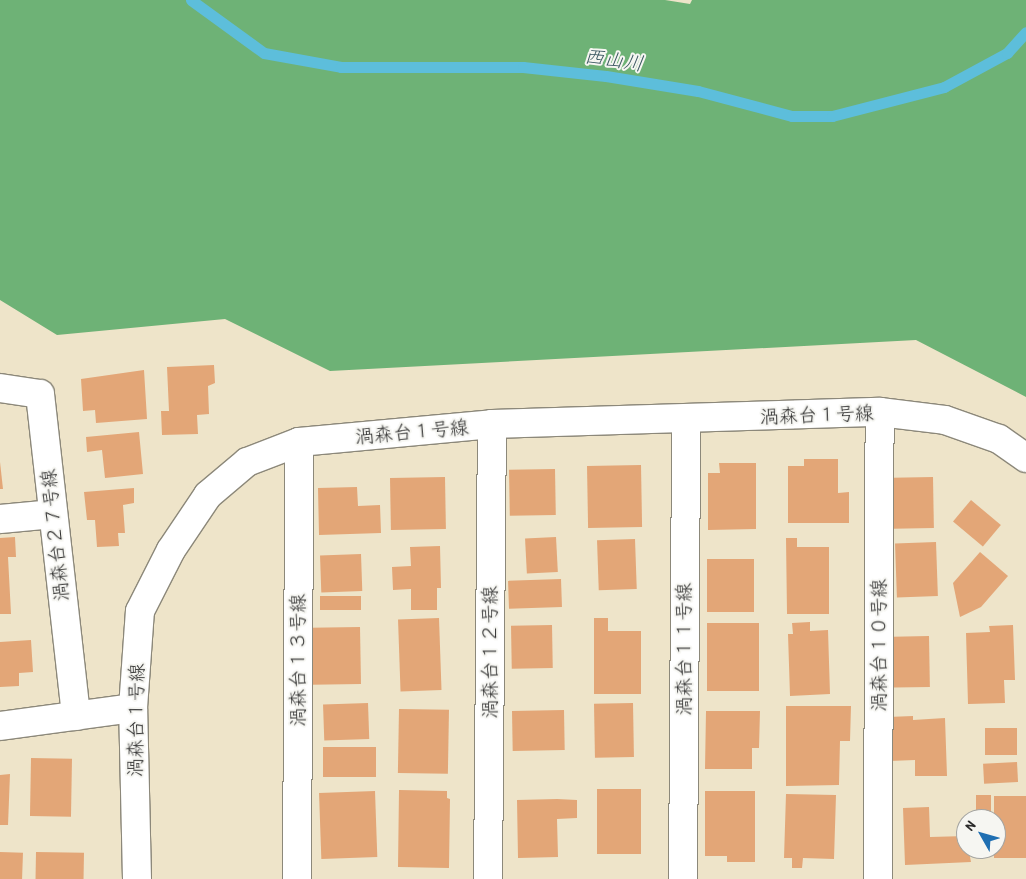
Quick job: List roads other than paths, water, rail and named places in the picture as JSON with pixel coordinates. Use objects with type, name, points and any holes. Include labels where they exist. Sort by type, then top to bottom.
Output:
[{"type":"street","name":"渦森台２７号線","points":[[0,388],[40,394],[76,716]]},
{"type":"street","name":"渦森台１号線","points":[[137,879],[133,708],[140,611],[171,550],[208,496],[247,462],[299,442],[492,424],[686,420],[880,412],[945,420],[999,439],[1026,458]]},
{"type":"street","name":"渦森台１０号線","points":[[878,879],[880,412]]},
{"type":"street","name":"渦森台１１号線","points":[[683,879],[686,420]]},
{"type":"street","name":"渦森台１２号線","points":[[488,879],[492,424]]},
{"type":"street","name":"渦森台１３号線","points":[[297,879],[299,442]]},
{"type":"street","points":[[0,519],[53,514]]},
{"type":"street","points":[[0,726],[133,708]]},
{"type":"waterway","name":"西山川","points":[[191,0],[264,53],[341,67],[523,67],[606,76],[698,91],[792,116],[832,116],[944,87],[1007,53],[1026,32]]}]
